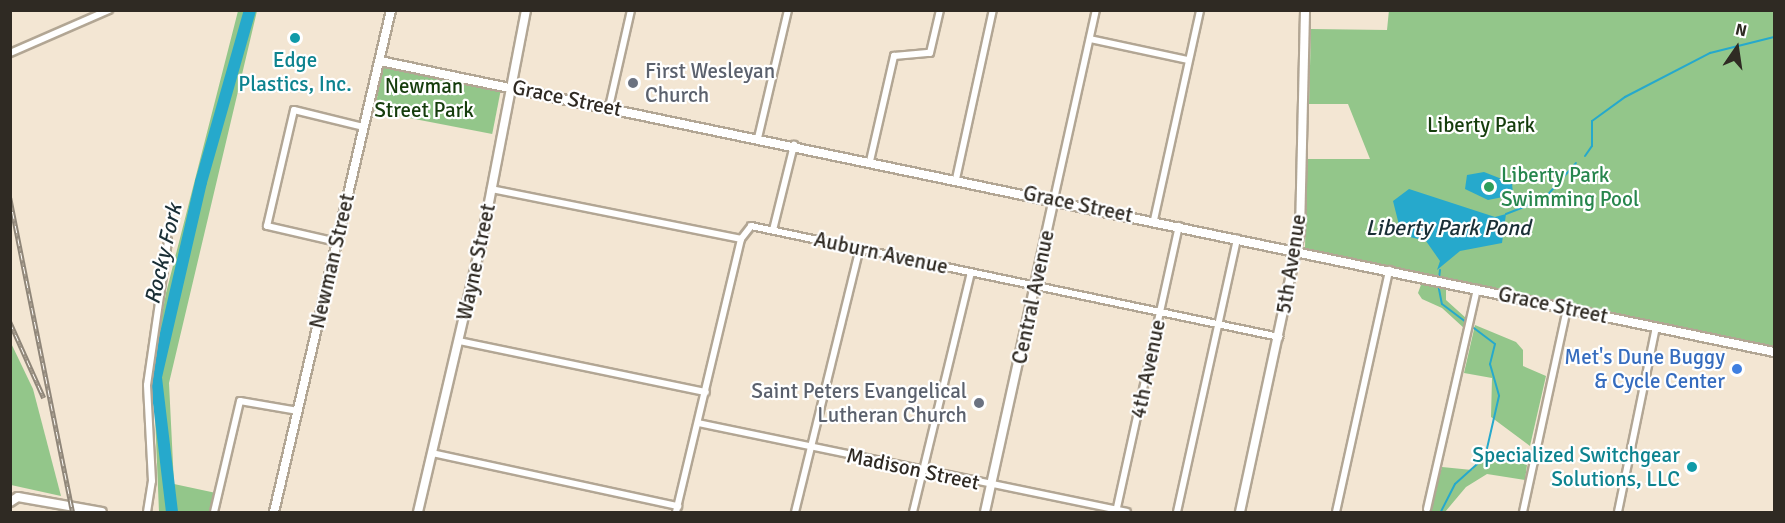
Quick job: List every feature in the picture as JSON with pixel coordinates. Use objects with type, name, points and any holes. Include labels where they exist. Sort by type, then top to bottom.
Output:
[{"type":"main road","name":"Wayne Street","points":[[418,513],[459,341],[526,10]]},
{"type":"street","points":[[10,53],[108,10]]},
{"type":"street","name":"Newman Street","points":[[274,513],[391,10]]},
{"type":"street","points":[[609,107],[631,10]]},
{"type":"street","points":[[758,138],[788,10]]},
{"type":"street","points":[[870,161],[894,56],[930,53],[940,10]]},
{"type":"street","points":[[956,179],[993,10]]},
{"type":"street","name":"Central Avenue","points":[[985,513],[1096,10]]},
{"type":"street","points":[[1154,220],[1200,10]]},
{"type":"street","name":"5th Avenue","points":[[1240,513],[1298,251],[1305,10]]},
{"type":"street","points":[[1090,39],[1188,60]]},
{"type":"street","name":"Grace Street","points":[[380,61],[1054,199],[1774,352]]},
{"type":"street","points":[[337,242],[267,226],[294,110],[364,127]]},
{"type":"street","points":[[773,230],[794,145]]},
{"type":"street","points":[[432,453],[677,509],[741,239],[491,189]]},
{"type":"street","name":"Auburn Avenue","points":[[741,239],[751,225],[1278,338]]},
{"type":"street","name":"4th Avenue","points":[[1117,511],[1179,226]]},
{"type":"street","points":[[1178,513],[1237,238]]},
{"type":"street","points":[[147,513],[152,481],[147,385],[168,241]]},
{"type":"street","points":[[795,513],[860,249]]},
{"type":"street","points":[[1336,513],[1389,270]]},
{"type":"street","points":[[913,513],[971,273]]},
{"type":"street","points":[[1427,509],[1477,289]]},
{"type":"street","points":[[1522,513],[1567,308]]},
{"type":"street","points":[[1618,513],[1656,327]]},
{"type":"street","points":[[459,341],[706,392]]},
{"type":"street","points":[[214,513],[236,409],[249,399],[298,411]]},
{"type":"street","name":"Madison Street","points":[[698,423],[1127,513]]},
{"type":"street","points":[[13,500],[102,513]]},
{"type":"green space","name":"Liberty Park","points":[[1389,10],[1774,11],[1774,348],[1305,248],[1307,159],[1370,159],[1348,104],[1309,104],[1311,29],[1387,30]]},
{"type":"green space","points":[[238,11],[257,11],[169,383],[174,484],[216,493],[212,512],[159,512],[153,365],[166,293]]},
{"type":"green space","name":"Newman Street Park","points":[[383,67],[501,90],[492,134],[374,111]]},
{"type":"green space","points":[[1422,282],[1446,287],[1446,300],[1467,319],[1465,329],[1442,308],[1422,299],[1418,293]]},
{"type":"green space","points":[[1475,325],[1516,342],[1523,350],[1523,366],[1546,376],[1530,446],[1491,417],[1492,378],[1464,373]]},
{"type":"green space","points":[[10,341],[33,389],[61,496],[11,485]]},
{"type":"green space","points":[[1487,452],[1527,465],[1525,480],[1487,474],[1466,487],[1445,512],[1428,512],[1442,467],[1472,470]]},
{"type":"water","name":"Liberty Park Swimming Pool","points":[[1484,172],[1512,183],[1513,195],[1488,200],[1465,189],[1467,175]]},
{"type":"water","name":"Liberty Park Pond","points":[[1409,189],[1495,217],[1506,214],[1502,243],[1460,251],[1437,270],[1440,261],[1426,241],[1406,236],[1399,225],[1393,201]]},
{"type":"waterway","name":"Rocky Fork","points":[[172,512],[156,377],[201,182],[250,10]]},
{"type":"waterway","points":[[1585,156],[1592,146],[1592,121],[1625,97],[1710,53],[1774,37]]},
{"type":"waterway","points":[[1506,214],[1544,199],[1576,163]]},
{"type":"waterway","points":[[1439,279],[1440,270]]},
{"type":"waterway","points":[[1438,284],[1442,304],[1495,344],[1490,364],[1499,396],[1485,457],[1455,484],[1441,512]]},
{"type":"railway","points":[[10,198],[73,512]]},
{"type":"railway","points":[[10,322],[44,398]]},
{"type":"place","name":"Edge Plastics, Inc.","points":[[295,38]]},
{"type":"place","name":"First Wesleyan Church","points":[[633,83]]},
{"type":"place","name":"Liberty Park Swimming Pool","points":[[1489,187]]},
{"type":"place","name":"Met's Dune Buggy & Cycle Center","points":[[1737,369]]},
{"type":"place","name":"Saint Peters Evangelical Lutheran Church","points":[[979,403]]},
{"type":"place","name":"Specialized Switchgear Solutions, LLC","points":[[1692,467]]}]
